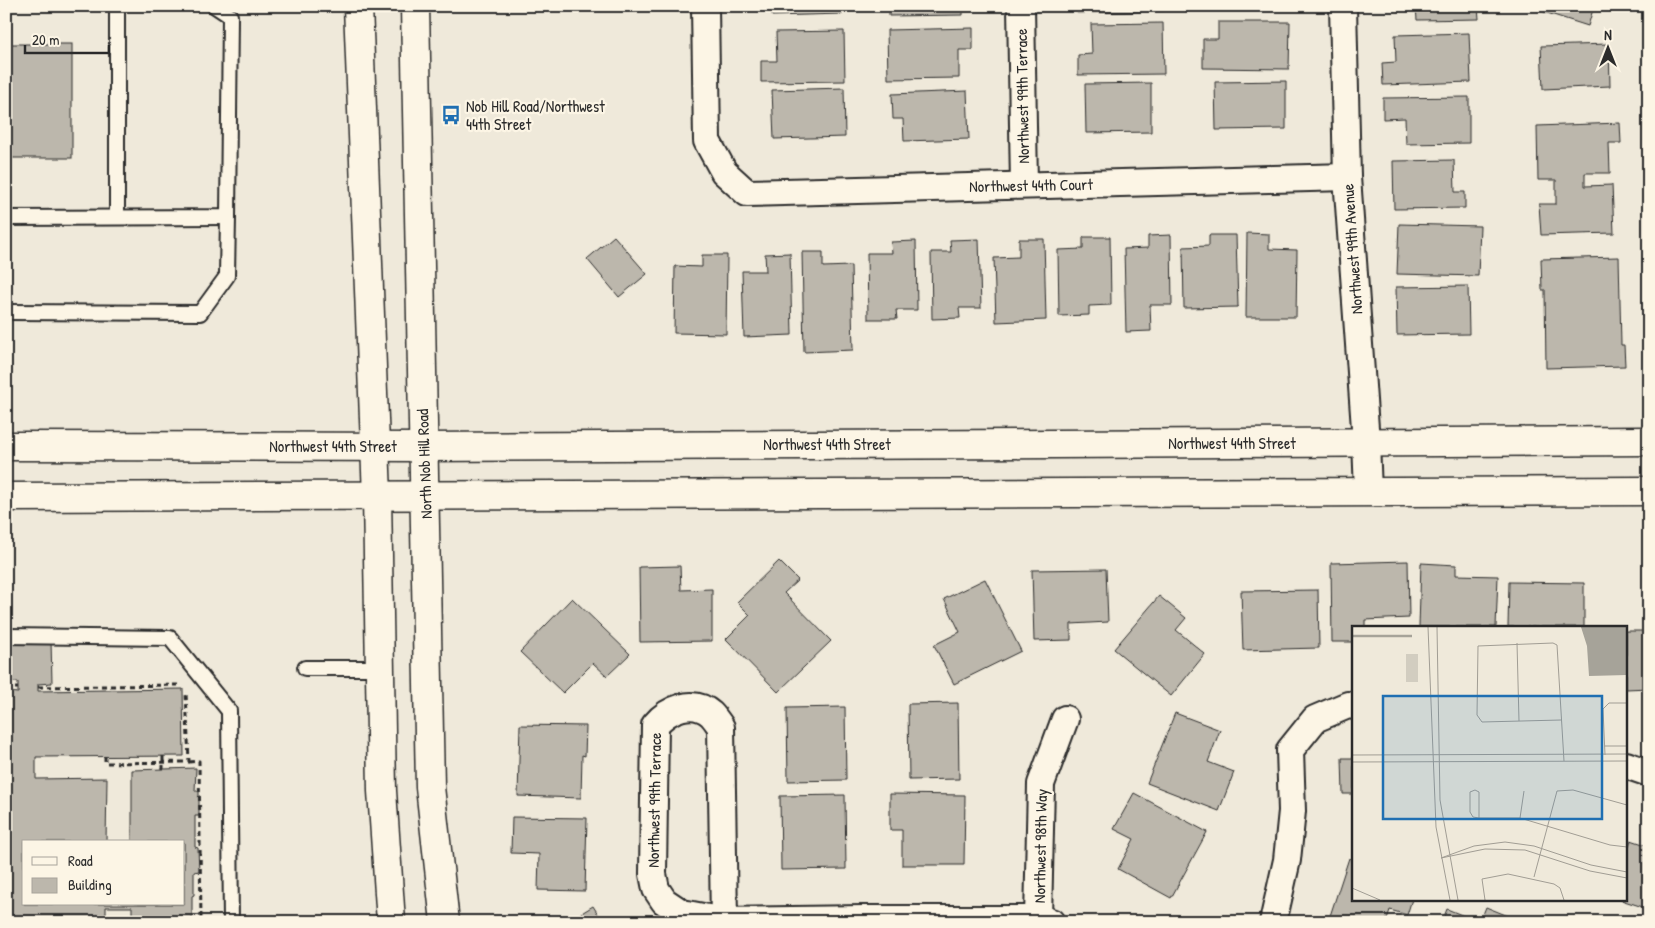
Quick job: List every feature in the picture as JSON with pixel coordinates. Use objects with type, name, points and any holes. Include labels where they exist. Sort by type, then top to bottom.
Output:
[{"type":"street","points":[[358,6],[377,496],[382,791],[391,922]]},
{"type":"street","name":"North Nob Hill Road","points":[[415,6],[430,787],[445,922]]},
{"type":"street","name":"Northwest 44th Court","points":[[705,6],[706,141],[724,172],[746,193],[1347,178]]},
{"type":"street","name":"Northwest 99th Terrace","points":[[1020,6],[1024,185]]},
{"type":"street","name":"Northwest 99th Avenue","points":[[1343,6],[1347,178],[1368,492]]},
{"type":"street","name":"Northwest 44th Street","points":[[6,446],[423,447],[1649,441]]},
{"type":"street","points":[[6,497],[1649,491]]},
{"type":"street","points":[[1272,922],[1288,850],[1292,811],[1290,750],[1315,719],[1348,705],[1352,706]]},
{"type":"street","name":"Northwest 99th Terrace","points":[[724,921],[721,727],[712,715],[690,706],[671,710],[655,725],[653,874],[656,888],[664,901],[682,914],[724,921],[864,918],[1044,920]]},
{"type":"street","name":"Northwest 98th Way","points":[[1044,920],[1041,784],[1065,719]]},
{"type":"street","points":[[1628,766],[1649,773]]},
{"type":"lane","points":[[117,6],[117,217]]},
{"type":"lane","points":[[6,312],[200,313],[227,276],[230,16],[215,6]]},
{"type":"lane","points":[[6,218],[228,217]]},
{"type":"lane","points":[[6,636],[170,638],[229,711],[231,922]]},
{"type":"lane","points":[[305,668],[380,668]]},
{"type":"path","points":[[38,687],[186,685],[189,762]]},
{"type":"path","points":[[6,688],[18,688]]},
{"type":"path","points":[[104,756],[104,763],[200,761],[201,922]]},
{"type":"path","points":[[163,756],[163,769]]},
{"type":"building","points":[[772,6],[841,6],[842,14],[772,16]]},
{"type":"building","points":[[889,6],[963,6],[963,15],[889,16]]},
{"type":"building","points":[[1077,6],[1163,6],[1164,11],[1077,13]]},
{"type":"building","points":[[1205,6],[1289,6],[1289,8],[1205,11]]},
{"type":"building","points":[[1416,6],[1478,6],[1479,19],[1417,20]]},
{"type":"building","points":[[1525,6],[1594,6],[1588,26]]},
{"type":"building","points":[[1218,22],[1290,22],[1289,69],[1203,68],[1203,39],[1218,39]]},
{"type":"building","points":[[1163,23],[1164,74],[1078,75],[1078,55],[1092,54],[1091,24]]},
{"type":"building","points":[[973,28],[973,50],[959,50],[959,78],[888,79],[887,30]]},
{"type":"building","points":[[844,31],[845,81],[761,82],[761,61],[777,61],[776,32]]},
{"type":"building","points":[[1469,33],[1471,82],[1383,85],[1382,63],[1396,62],[1395,35]]},
{"type":"building","points":[[6,44],[72,44],[72,158],[6,158]]},
{"type":"building","points":[[1609,44],[1610,86],[1543,89],[1541,46]]},
{"type":"building","points":[[1286,81],[1286,129],[1216,130],[1215,82]]},
{"type":"building","points":[[1151,83],[1151,132],[1086,133],[1085,84]]},
{"type":"building","points":[[844,88],[845,137],[774,139],[772,90]]},
{"type":"building","points":[[967,91],[969,139],[904,141],[903,119],[893,119],[892,94]]},
{"type":"building","points":[[1469,97],[1469,143],[1406,144],[1405,118],[1383,119],[1383,98]]},
{"type":"building","points":[[1620,123],[1621,143],[1609,143],[1610,173],[1585,173],[1585,186],[1612,185],[1614,233],[1541,235],[1539,204],[1556,204],[1556,180],[1538,180],[1537,126]]},
{"type":"building","points":[[1454,160],[1455,192],[1465,192],[1465,208],[1394,209],[1393,161]]},
{"type":"building","points":[[1399,224],[1480,226],[1478,276],[1397,274]]},
{"type":"building","points":[[1247,233],[1269,234],[1269,249],[1297,250],[1296,317],[1246,317]]},
{"type":"building","points":[[1171,235],[1172,305],[1150,305],[1151,331],[1126,332],[1124,249],[1148,248],[1148,236]]},
{"type":"building","points":[[1209,235],[1236,235],[1238,307],[1184,308],[1183,247],[1209,246]]},
{"type":"building","points":[[614,236],[647,274],[619,297],[587,259]]},
{"type":"building","points":[[1083,237],[1110,237],[1111,305],[1089,306],[1089,315],[1059,316],[1058,250],[1083,249]]},
{"type":"building","points":[[979,239],[981,308],[959,308],[960,318],[932,319],[931,252],[951,252],[950,240]]},
{"type":"building","points":[[1019,239],[1044,239],[1046,320],[996,322],[994,258],[1019,257]]},
{"type":"building","points":[[916,241],[917,310],[896,310],[897,319],[868,319],[867,253],[892,253],[891,242]]},
{"type":"building","points":[[802,252],[823,252],[823,267],[851,266],[853,350],[804,352]]},
{"type":"building","points":[[790,253],[792,335],[744,337],[742,271],[766,271],[765,254]]},
{"type":"building","points":[[702,255],[727,255],[726,334],[674,333],[675,266],[702,267]]},
{"type":"building","points":[[1619,257],[1621,345],[1624,345],[1625,366],[1546,368],[1545,290],[1542,290],[1541,259]]},
{"type":"building","points":[[1468,286],[1469,334],[1397,335],[1396,287]]},
{"type":"building","points":[[779,561],[798,580],[784,593],[831,641],[778,692],[726,639],[750,615],[737,602]]},
{"type":"building","points":[[1408,561],[1409,618],[1365,620],[1365,626],[1352,626],[1352,642],[1332,642],[1331,563]]},
{"type":"building","points":[[1421,563],[1456,565],[1456,575],[1498,576],[1496,626],[1419,626]]},
{"type":"building","points":[[680,566],[681,590],[712,589],[712,641],[640,642],[639,567]]},
{"type":"building","points":[[1106,569],[1108,622],[1071,624],[1071,640],[1034,641],[1032,570]]},
{"type":"building","points":[[985,579],[1021,651],[954,684],[934,645],[960,632],[944,599]]},
{"type":"building","points":[[1509,582],[1584,583],[1584,626],[1508,626]]},
{"type":"building","points":[[1318,590],[1319,648],[1243,650],[1241,591]]},
{"type":"building","points":[[1159,596],[1186,618],[1176,630],[1205,654],[1171,696],[1114,649]]},
{"type":"building","points":[[572,598],[630,654],[607,676],[593,663],[563,693],[520,652]]},
{"type":"building","points":[[1628,631],[1649,631],[1649,688],[1628,689]]},
{"type":"building","points":[[12,641],[51,641],[52,683],[38,684],[38,691],[183,689],[184,756],[36,757],[36,779],[107,778],[106,840],[22,840],[22,906],[185,906],[185,840],[132,840],[132,770],[196,768],[195,791],[199,791],[199,816],[195,816],[195,847],[198,848],[199,871],[194,872],[192,922],[132,922],[132,907],[106,907],[106,922],[6,922],[6,692],[18,693],[18,682],[12,682]]},
{"type":"building","points":[[958,703],[959,779],[909,780],[908,704]]},
{"type":"building","points":[[845,707],[846,780],[788,781],[787,708]]},
{"type":"building","points":[[1175,713],[1220,730],[1208,762],[1234,772],[1219,811],[1147,783]]},
{"type":"building","points":[[520,725],[586,726],[585,756],[582,755],[581,798],[518,796]]},
{"type":"building","points":[[1342,758],[1352,758],[1352,794],[1343,794]]},
{"type":"building","points":[[1134,793],[1207,832],[1171,898],[1118,869],[1134,839],[1114,829]]},
{"type":"building","points":[[890,794],[965,795],[964,865],[902,865],[902,830],[890,830]]},
{"type":"building","points":[[845,795],[846,869],[781,870],[780,796]]},
{"type":"building","points":[[512,817],[587,818],[585,891],[538,890],[539,854],[511,853]]},
{"type":"building","points":[[1631,840],[1649,846],[1649,909],[1621,900],[1628,900],[1628,848]]},
{"type":"building","points":[[1349,858],[1352,859],[1352,900],[1412,900],[1407,915],[1390,910],[1386,922],[1328,922]]},
{"type":"building","points":[[593,906],[603,922],[567,922]]},
{"type":"building","points":[[1486,907],[1523,922],[1480,922]]},
{"type":"building","points":[[1447,909],[1479,922],[1442,922]]},
{"type":"place","name":"Nob Hill Road/Northwest 44th Street","points":[[451,115]]}]
